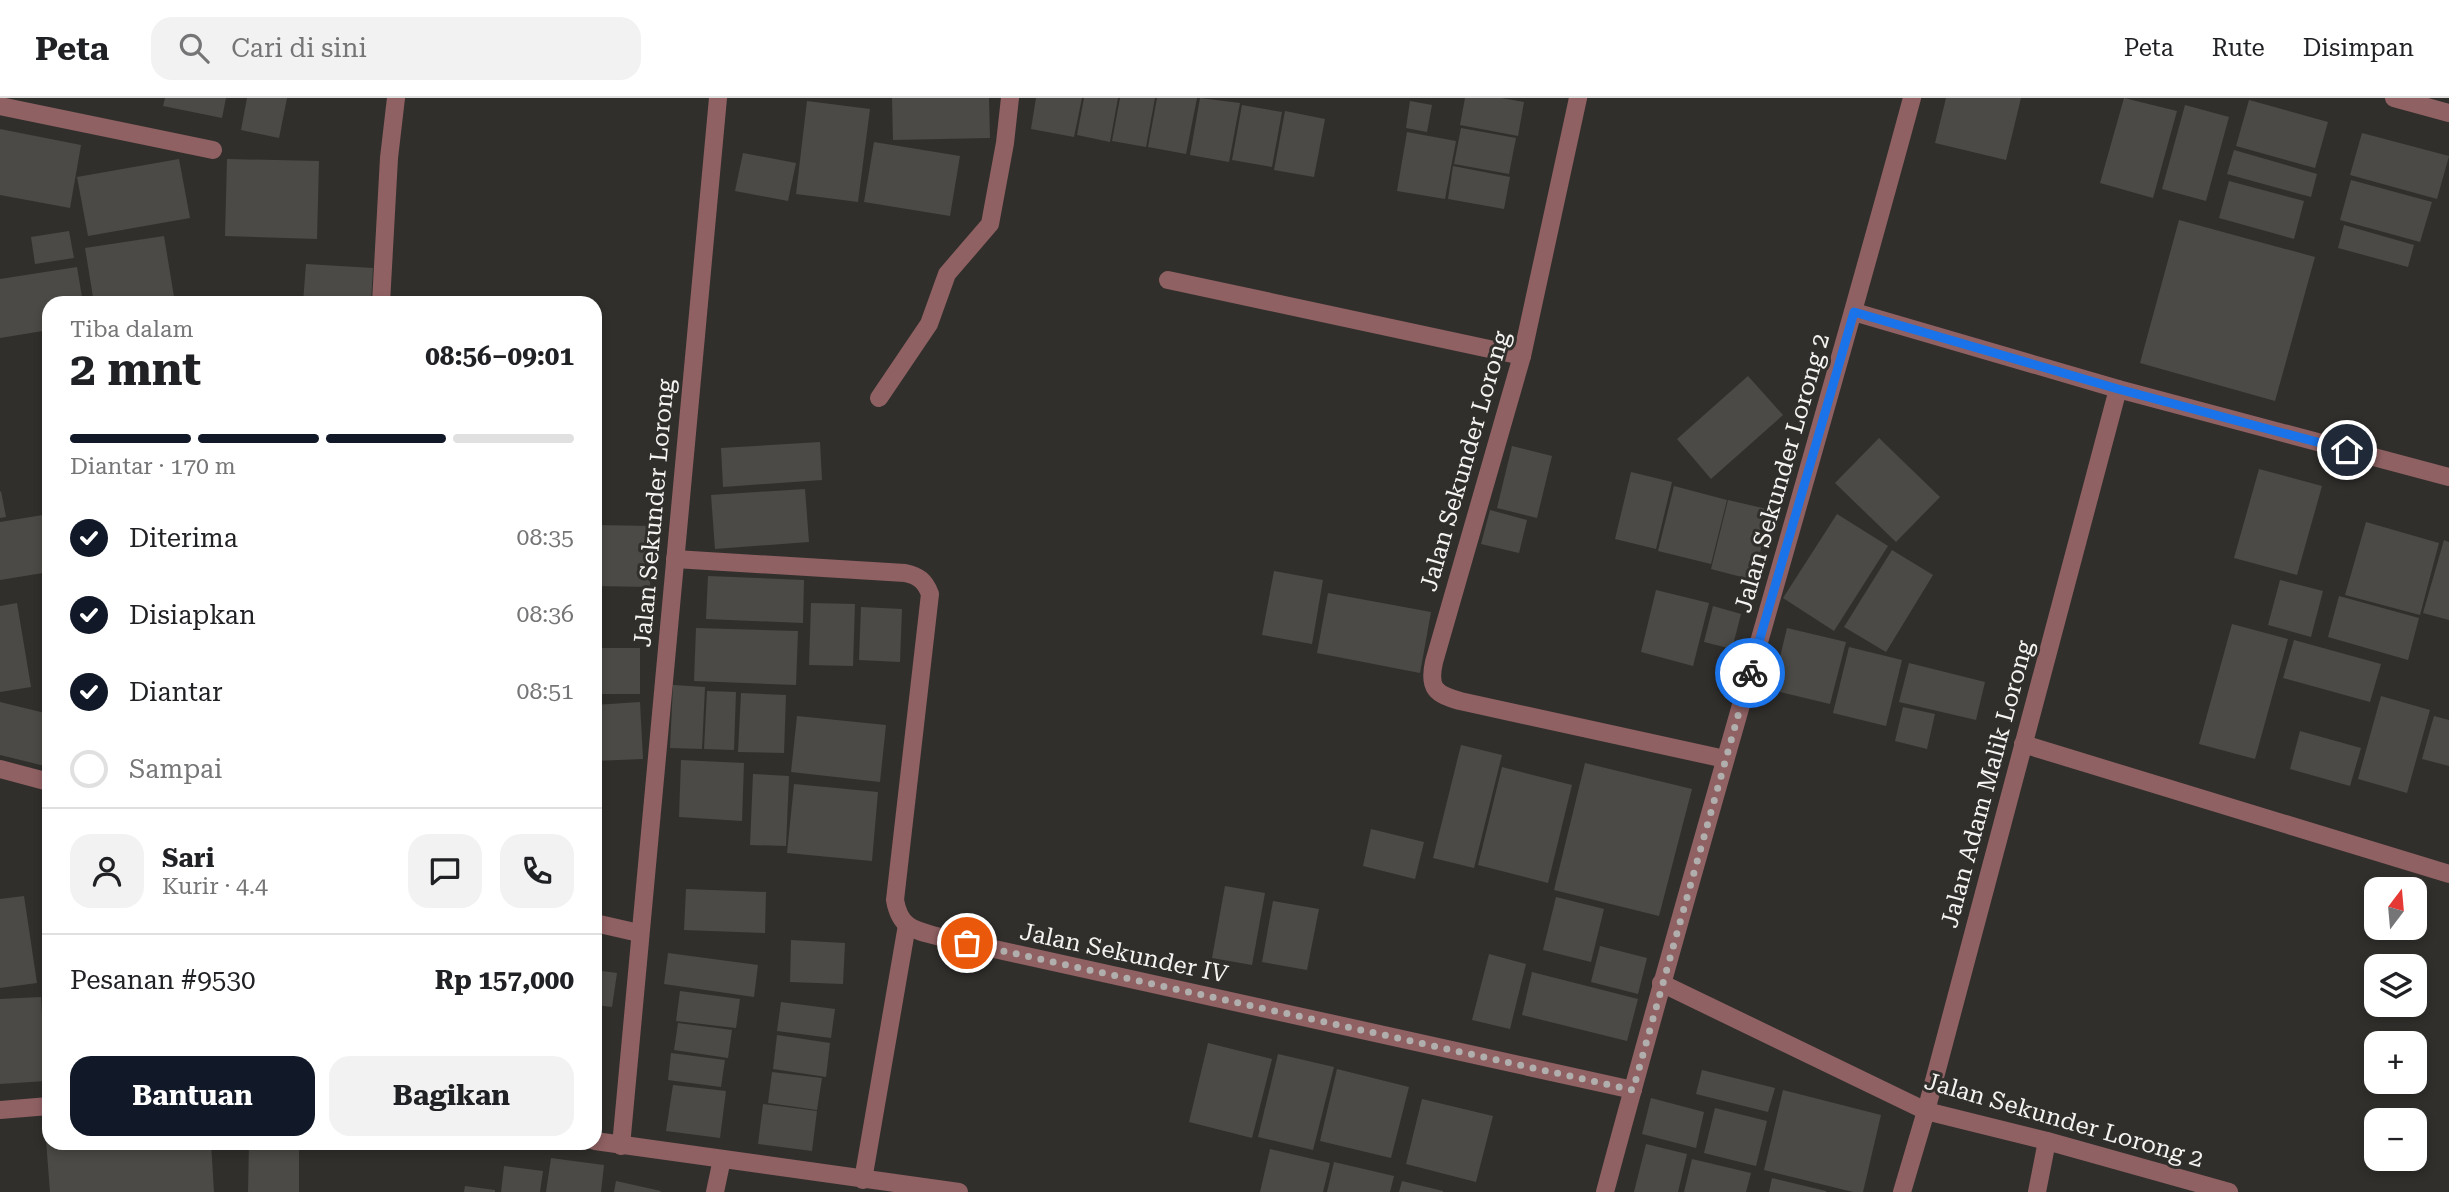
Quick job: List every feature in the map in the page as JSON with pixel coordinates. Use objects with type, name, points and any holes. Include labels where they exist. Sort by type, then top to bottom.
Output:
[{"type":"street","points":[[380,296],[389,158],[396,98]]},
{"type":"street","name":"Jalan Sekunder Lorong","points":[[621,1146],[718,98]]},
{"type":"street","points":[[879,398],[929,324],[947,274],[990,223],[1004,155],[1010,98]]},
{"type":"street","name":"Jalan Sekunder Lorong","points":[[1578,98],[1522,356],[1433,662],[1432,683],[1438,693],[1445,697],[1725,759]]},
{"type":"street","name":"Jalan Sekunder Lorong 2","points":[[1605,1192],[1661,983],[1854,312],[1912,98]]},
{"type":"street","points":[[2395,98],[2449,113]]},
{"type":"street","points":[[0,106],[213,150]]},
{"type":"street","points":[[1168,280],[1522,356]]},
{"type":"street","points":[[1854,312],[2118,389],[2449,477]]},
{"type":"street","name":"Jalan Adam Malik Lorong","points":[[1902,1192],[1926,1111],[2118,389]]},
{"type":"street","points":[[675,559],[905,573],[920,578],[930,594],[895,900],[898,914],[907,925],[863,1180]]},
{"type":"street","points":[[2023,744],[2449,874]]},
{"type":"street","points":[[0,769],[42,780]]},
{"type":"street","points":[[602,925],[639,933]]},
{"type":"street","name":"Jalan Sekunder IV","points":[[907,925],[940,937],[1633,1090]]},
{"type":"street","name":"Jalan Sekunder Lorong 2","points":[[1661,983],[1926,1111],[2048,1140],[2228,1192]]},
{"type":"street","points":[[0,1110],[42,1107]]},
{"type":"street","points":[[2037,1192],[2048,1140]]},
{"type":"street","points":[[602,1142],[959,1192]]},
{"type":"street","points":[[715,1192],[722,1159]]},
{"type":"building","points":[[165,98],[226,98],[222,118],[163,106]]},
{"type":"building","points":[[247,98],[287,98],[279,138],[241,130]]},
{"type":"building","points":[[892,98],[989,98],[990,138],[893,140]]},
{"type":"building","points":[[1036,98],[1082,98],[1074,137],[1031,129]]},
{"type":"building","points":[[1084,98],[1118,98],[1110,142],[1077,135]]},
{"type":"building","points":[[1120,98],[1155,98],[1146,147],[1112,141]]},
{"type":"building","points":[[1157,98],[1197,98],[1186,154],[1148,147]]},
{"type":"building","points":[[1200,98],[1240,103],[1229,162],[1190,155]]},
{"type":"building","points":[[1465,98],[1501,98],[1524,102],[1518,136],[1460,125]]},
{"type":"building","points":[[1946,98],[2021,98],[2006,160],[1935,143]]},
{"type":"building","points":[[2124,98],[2177,111],[2153,198],[2100,183]]},
{"type":"building","points":[[2249,100],[2328,122],[2315,168],[2236,146]]},
{"type":"building","points":[[807,101],[870,109],[858,202],[796,194]]},
{"type":"building","points":[[1410,101],[1432,105],[1427,132],[1406,128]]},
{"type":"building","points":[[1242,105],[1282,112],[1272,167],[1232,160]]},
{"type":"building","points":[[2185,105],[2229,117],[2206,201],[2162,189]]},
{"type":"building","points":[[1285,111],[1325,119],[1314,177],[1274,170]]},
{"type":"building","points":[[1461,128],[1516,138],[1509,174],[1454,164]]},
{"type":"building","points":[[0,129],[81,145],[70,208],[0,195]]},
{"type":"building","points":[[1407,132],[1456,141],[1445,199],[1397,191]]},
{"type":"building","points":[[2362,133],[2449,156],[2437,199],[2350,175]]},
{"type":"building","points":[[874,142],[960,156],[950,216],[864,202]]},
{"type":"building","points":[[2234,150],[2317,174],[2311,197],[2227,174]]},
{"type":"building","points":[[743,153],[796,163],[788,201],[735,191]]},
{"type":"building","points":[[179,159],[190,218],[88,236],[77,177]]},
{"type":"building","points":[[227,159],[319,161],[317,239],[225,236]]},
{"type":"building","points":[[1453,166],[1510,177],[1504,209],[1448,199]]},
{"type":"building","points":[[2351,180],[2432,202],[2420,242],[2340,220]]},
{"type":"building","points":[[2229,181],[2304,201],[2294,239],[2219,218]]},
{"type":"building","points":[[2179,220],[2315,257],[2275,401],[2140,363]]},
{"type":"building","points":[[2344,225],[2414,245],[2408,267],[2338,248]]},
{"type":"building","points":[[69,231],[74,258],[35,264],[31,237]]},
{"type":"building","points":[[164,236],[174,296],[93,296],[85,248]]},
{"type":"building","points":[[306,264],[373,268],[371,296],[304,296]]},
{"type":"building","points":[[77,267],[82,296],[42,296],[42,331],[0,338],[0,279]]},
{"type":"building","points":[[1748,376],[1783,415],[1711,479],[1677,439]]},
{"type":"building","points":[[1879,438],[1940,497],[1896,542],[1835,483]]},
{"type":"building","points":[[820,442],[822,480],[723,487],[721,448]]},
{"type":"building","points":[[1512,446],[1552,456],[1537,518],[1497,508]]},
{"type":"building","points":[[2259,469],[2322,486],[2297,575],[2234,558]]},
{"type":"building","points":[[1631,472],[1672,482],[1656,549],[1615,539]]},
{"type":"building","points":[[1674,486],[1727,500],[1711,564],[1658,551]]},
{"type":"building","points":[[805,489],[809,542],[715,549],[711,495]]},
{"type":"building","points":[[0,492],[6,517],[0,518]]},
{"type":"building","points":[[1728,500],[1771,510],[1753,580],[1711,569]]},
{"type":"building","points":[[1490,510],[1527,520],[1519,553],[1481,544]]},
{"type":"building","points":[[1837,514],[1888,546],[1834,631],[1783,598]]},
{"type":"building","points":[[42,515],[42,573],[0,580],[0,522]]},
{"type":"building","points":[[2366,522],[2439,543],[2420,615],[2345,595]]},
{"type":"building","points":[[602,525],[652,526],[650,587],[602,586]]},
{"type":"building","points":[[2444,540],[2449,542],[2449,620],[2423,613]]},
{"type":"building","points":[[1892,550],[1933,575],[1886,652],[1844,627]]},
{"type":"building","points":[[1274,571],[1323,580],[1312,644],[1262,635]]},
{"type":"building","points":[[708,576],[804,580],[803,623],[706,619]]},
{"type":"building","points":[[2280,580],[2323,591],[2311,637],[2268,625]]},
{"type":"building","points":[[1656,590],[1709,603],[1693,666],[1641,652]]},
{"type":"building","points":[[1328,593],[1431,612],[1420,673],[1317,653]]},
{"type":"building","points":[[2339,596],[2419,618],[2408,660],[2328,637]]},
{"type":"building","points":[[17,603],[31,687],[0,692],[0,606]]},
{"type":"building","points":[[811,603],[855,604],[853,666],[809,665]]},
{"type":"building","points":[[1713,606],[1741,614],[1732,649],[1704,642]]},
{"type":"building","points":[[861,607],[902,609],[900,662],[859,660]]},
{"type":"building","points":[[2232,624],[2288,639],[2255,759],[2199,744]]},
{"type":"building","points":[[696,628],[798,631],[796,685],[694,681]]},
{"type":"building","points":[[1787,628],[1846,642],[1830,704],[1772,690]]},
{"type":"building","points":[[2294,640],[2381,664],[2370,702],[2283,678]]},
{"type":"building","points":[[1849,647],[1902,660],[1886,726],[1833,713]]},
{"type":"building","points":[[602,648],[640,648],[640,694],[602,694]]},
{"type":"building","points":[[1909,663],[1985,682],[1976,720],[1899,702]]},
{"type":"building","points":[[673,685],[705,687],[702,749],[670,748]]},
{"type":"building","points":[[707,691],[736,692],[734,750],[704,749]]},
{"type":"building","points":[[741,693],[786,695],[784,753],[738,752]]},
{"type":"building","points":[[2381,696],[2430,710],[2407,793],[2358,779]]},
{"type":"building","points":[[0,702],[42,712],[42,765],[0,755]]},
{"type":"building","points":[[640,702],[643,759],[602,761],[602,705]]},
{"type":"building","points":[[1903,707],[1935,714],[1927,749],[1895,741]]},
{"type":"building","points":[[797,716],[886,725],[880,782],[791,772]]},
{"type":"building","points":[[2434,716],[2449,720],[2449,766],[2422,759]]},
{"type":"building","points":[[2300,731],[2361,748],[2350,786],[2290,769]]},
{"type":"building","points":[[1461,745],[1502,755],[1474,868],[1433,858]]},
{"type":"building","points":[[681,760],[744,763],[742,821],[679,817]]},
{"type":"building","points":[[1585,763],[1692,789],[1659,916],[1554,890]]},
{"type":"building","points":[[1502,767],[1572,785],[1548,883],[1478,865]]},
{"type":"building","points":[[753,774],[789,776],[786,846],[750,845]]},
{"type":"building","points":[[794,784],[878,792],[872,861],[787,853]]},
{"type":"building","points":[[1371,829],[1424,842],[1415,879],[1363,866]]},
{"type":"building","points":[[1225,886],[1265,893],[1252,965],[1212,958]]},
{"type":"building","points":[[686,889],[766,892],[765,933],[684,930]]},
{"type":"building","points":[[24,896],[37,983],[0,988],[0,899]]},
{"type":"building","points":[[1556,897],[1604,909],[1591,962],[1543,950]]},
{"type":"building","points":[[1273,901],[1319,909],[1307,970],[1262,962]]},
{"type":"building","points":[[791,940],[845,943],[843,984],[790,982]]},
{"type":"building","points":[[1600,946],[1647,958],[1638,994],[1591,982]]},
{"type":"building","points":[[668,953],[758,965],[754,997],[664,984]]},
{"type":"building","points":[[1489,954],[1526,964],[1510,1029],[1472,1020]]},
{"type":"building","points":[[602,971],[617,973],[612,1007],[602,1006]]},
{"type":"building","points":[[1532,972],[1638,999],[1627,1041],[1522,1015]]},
{"type":"building","points":[[680,991],[740,999],[736,1028],[676,1021]]},
{"type":"building","points":[[41,997],[42,1081],[0,1084],[0,999]]},
{"type":"building","points":[[781,1002],[835,1009],[831,1038],[777,1031]]},
{"type":"building","points":[[678,1023],[732,1030],[728,1058],[674,1050]]},
{"type":"building","points":[[777,1035],[830,1043],[826,1077],[773,1069]]},
{"type":"building","points":[[1208,1043],[1272,1059],[1252,1138],[1189,1122]]},
{"type":"building","points":[[671,1053],[725,1060],[721,1087],[668,1080]]},
{"type":"building","points":[[1278,1054],[1334,1067],[1313,1150],[1258,1137]]},
{"type":"building","points":[[1337,1069],[1409,1087],[1391,1158],[1320,1141]]},
{"type":"building","points":[[1702,1070],[1775,1088],[1768,1112],[1696,1094]]},
{"type":"building","points":[[772,1072],[822,1078],[817,1110],[768,1103]]},
{"type":"building","points":[[673,1085],[726,1091],[720,1138],[666,1131]]},
{"type":"building","points":[[1783,1090],[1881,1115],[1863,1192],[1853,1192],[1764,1170]]},
{"type":"building","points":[[1651,1098],[1704,1112],[1696,1148],[1642,1134]]},
{"type":"building","points":[[1422,1099],[1493,1116],[1476,1182],[1406,1164]]},
{"type":"building","points":[[763,1104],[817,1111],[812,1151],[758,1144]]},
{"type":"building","points":[[1715,1108],[1767,1121],[1756,1166],[1704,1153]]},
{"type":"building","points":[[1646,1144],[1687,1154],[1678,1192],[1634,1192]]},
{"type":"building","points":[[1270,1149],[1330,1163],[1323,1192],[1260,1192]]},
{"type":"building","points":[[47,1150],[211,1150],[214,1192],[50,1192]]},
{"type":"building","points":[[249,1150],[299,1150],[299,1192],[248,1192]]},
{"type":"building","points":[[551,1158],[604,1165],[601,1192],[546,1192]]},
{"type":"building","points":[[1692,1159],[1751,1173],[1746,1192],[1684,1192]]},
{"type":"building","points":[[1334,1162],[1394,1176],[1390,1192],[1327,1192]]},
{"type":"building","points":[[504,1166],[543,1171],[540,1192],[501,1192]]},
{"type":"building","points":[[1772,1178],[1826,1191],[1826,1192],[1769,1192]]},
{"type":"building","points":[[616,1181],[661,1191],[614,1192]]},
{"type":"building","points":[[1402,1181],[1443,1191],[1443,1192],[1399,1192]]},
{"type":"building","points":[[465,1186],[495,1190],[495,1192],[464,1192]]},
{"type":"way so far","points":[[967,943],[1633,1090],[1750,673]]},
{"type":"route","points":[[1750,673],[1854,312],[2118,389],[2347,450]]}]
